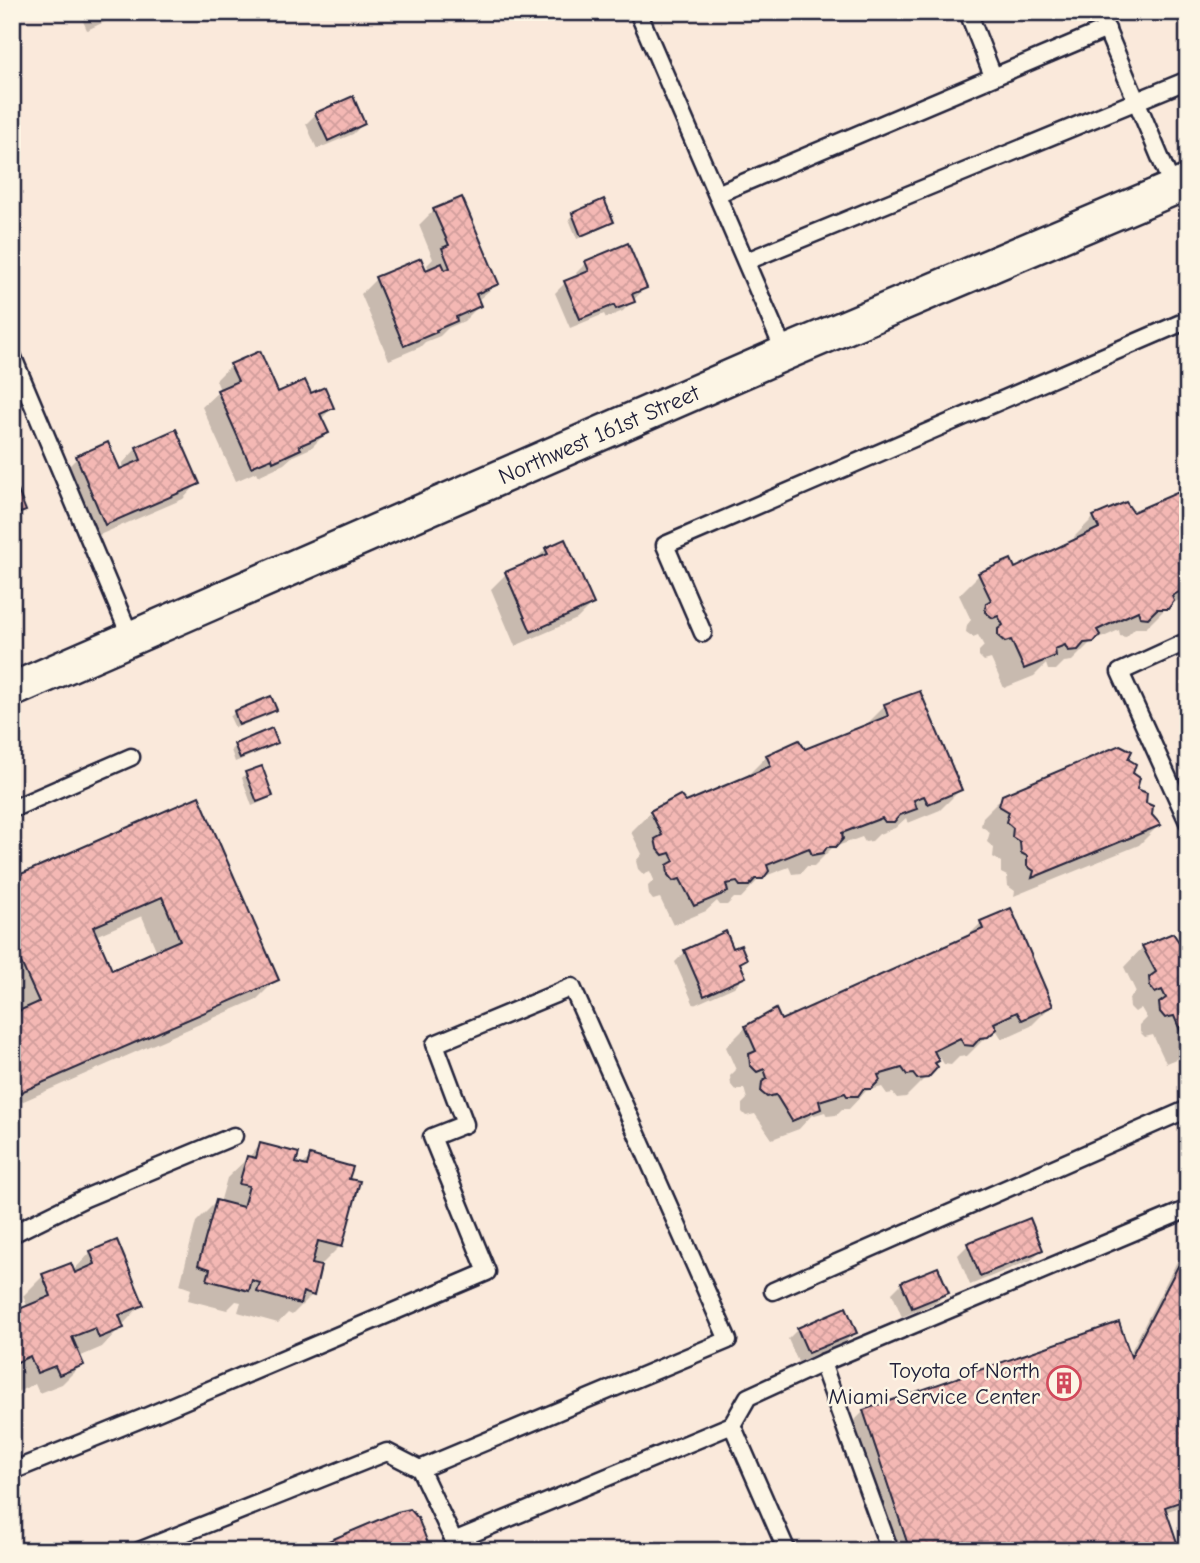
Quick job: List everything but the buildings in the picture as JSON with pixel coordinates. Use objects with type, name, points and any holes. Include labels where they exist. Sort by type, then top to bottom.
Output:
[{"type":"street","name":"Northwest 161st Street","points":[[12,690],[786,353],[1180,185]]},
{"type":"lane","points":[[638,12],[786,353]]},
{"type":"lane","points":[[968,12],[993,76]]},
{"type":"lane","points":[[1099,12],[1136,102],[1180,185]]},
{"type":"lane","points":[[718,194],[1107,29]]},
{"type":"lane","points":[[747,261],[1188,80]]},
{"type":"lane","points":[[704,633],[665,545],[1188,320]]},
{"type":"lane","points":[[12,355],[131,638]]},
{"type":"lane","points":[[1188,641],[1120,672],[1188,822]]},
{"type":"lane","points":[[12,809],[131,757]]},
{"type":"lane","points":[[12,1471],[159,1412],[487,1272],[432,1137],[465,1124],[435,1044],[572,986],[728,1340],[420,1469]]},
{"type":"lane","points":[[773,1291],[1188,1108]]},
{"type":"lane","points":[[12,1234],[85,1198],[234,1136]]},
{"type":"lane","points":[[139,1551],[387,1452],[420,1469],[454,1546],[732,1425],[748,1398],[822,1363],[1188,1209]]},
{"type":"lane","points":[[822,1363],[890,1551]]},
{"type":"lane","points":[[732,1425],[788,1551]]},
{"type":"place","name":"Toyota of North Miami Service Center","points":[[1064,1383]]}]
